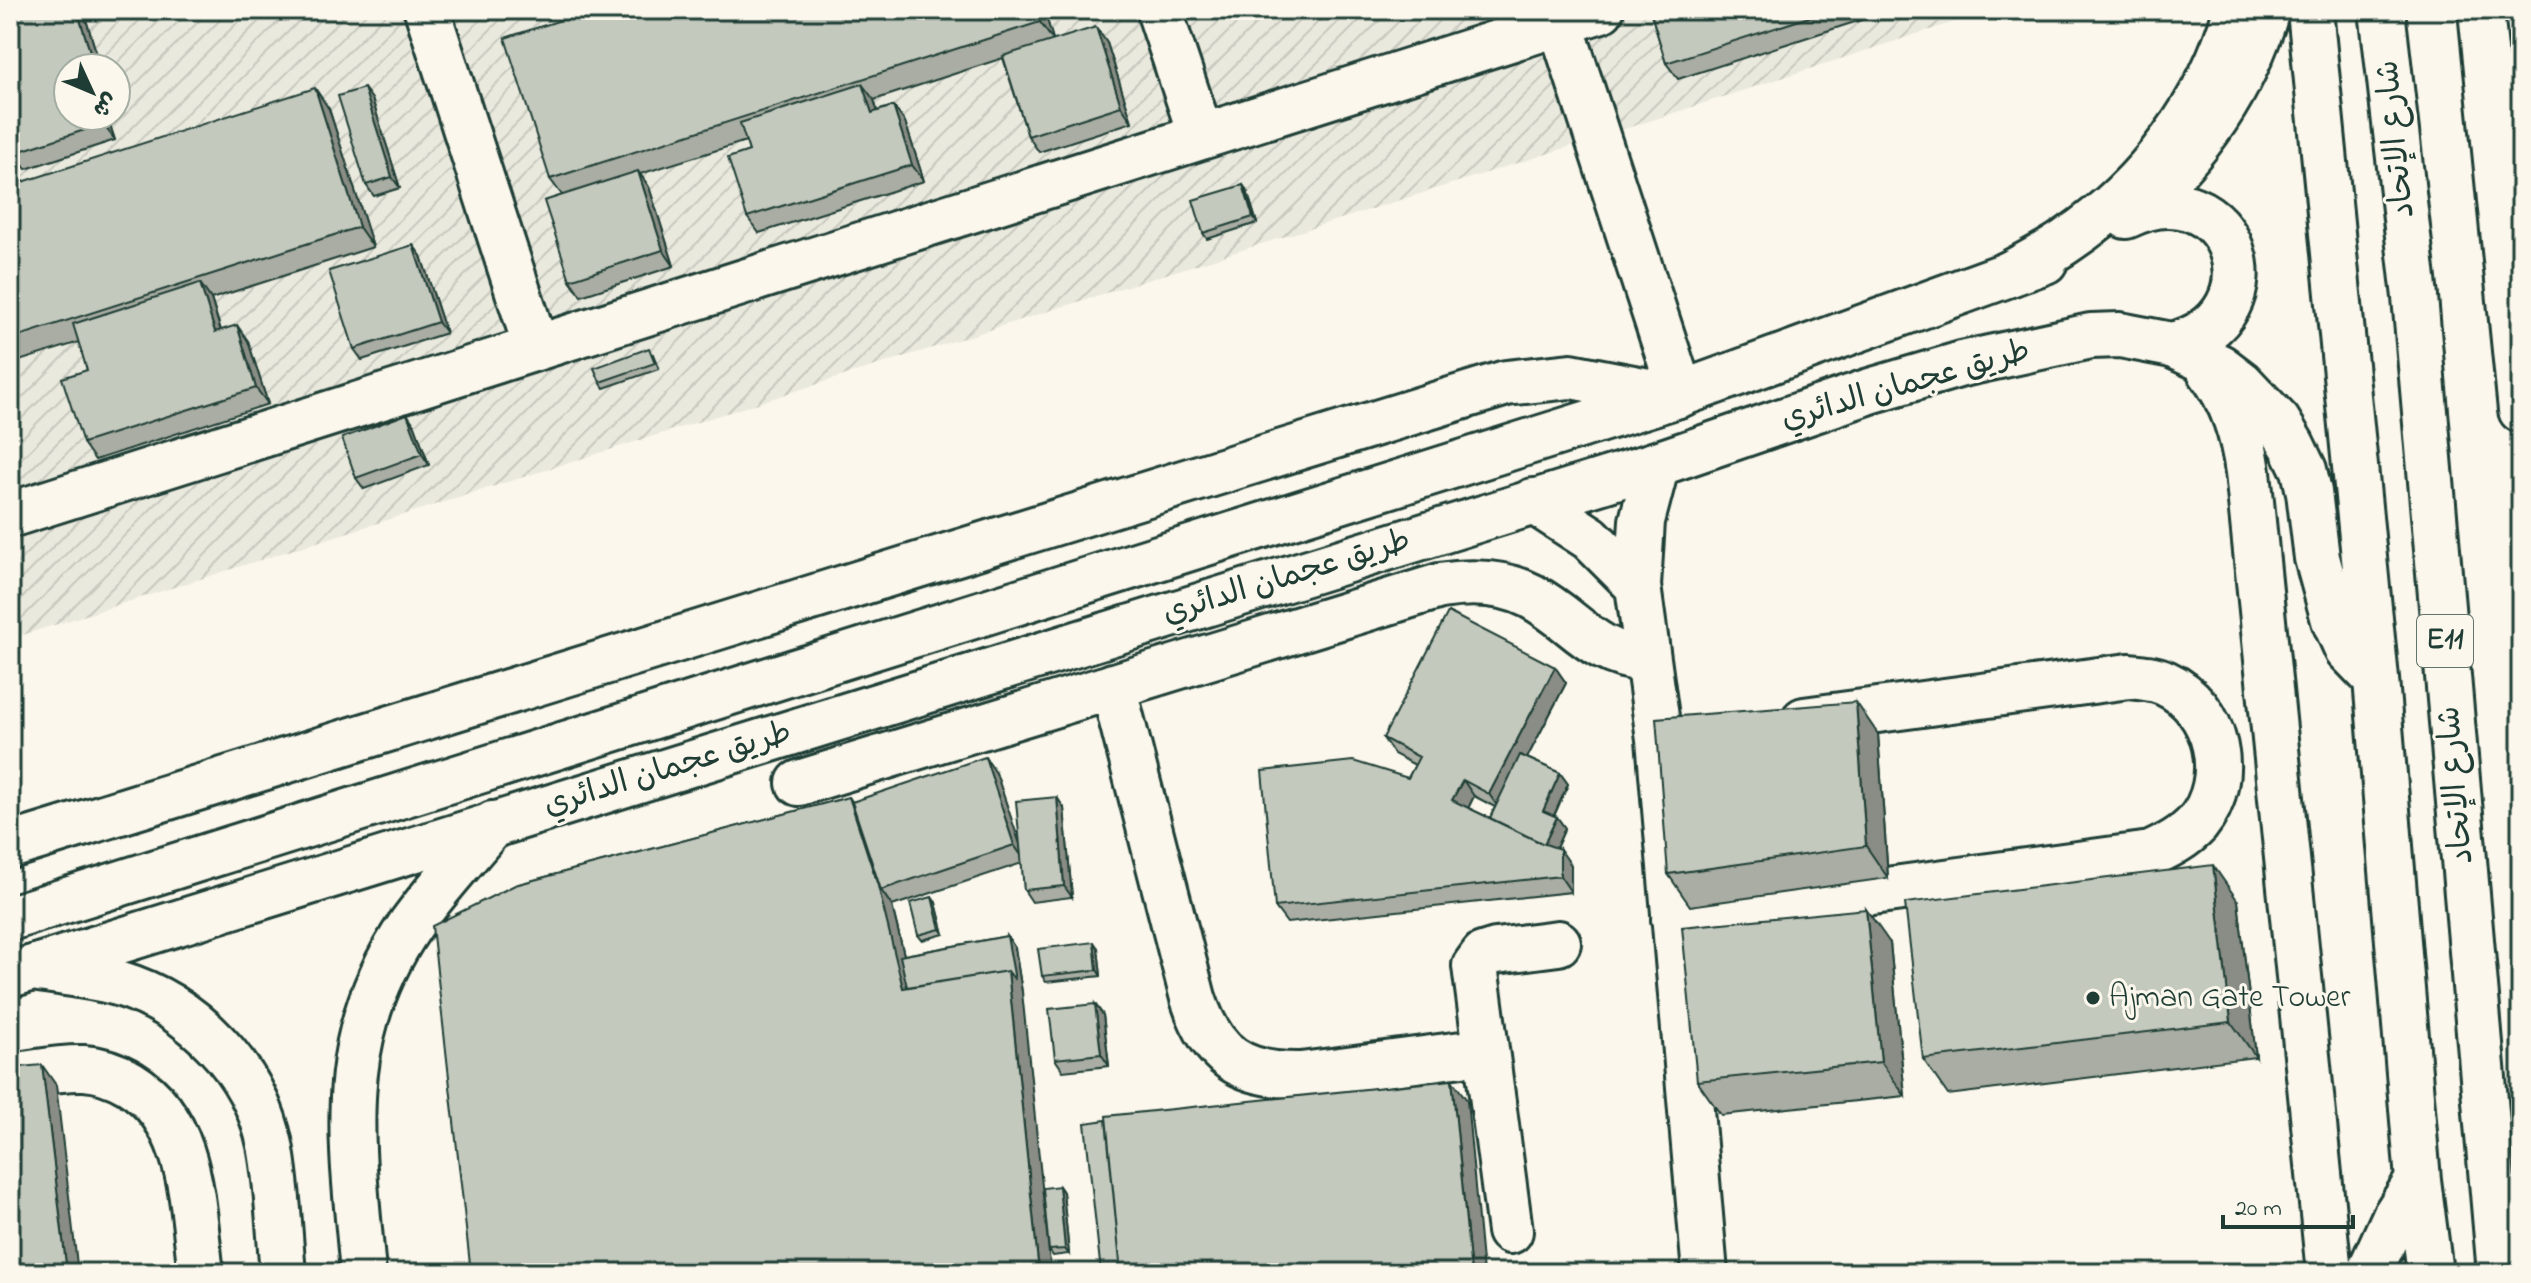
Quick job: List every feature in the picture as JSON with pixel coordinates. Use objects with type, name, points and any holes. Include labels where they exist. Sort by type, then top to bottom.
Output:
[{"type":"main road","points":[[427,10],[536,347]]},
{"type":"main road","points":[[1159,10],[1201,136]]},
{"type":"main road","points":[[2009,274],[2068,240],[2121,198],[2167,147],[2204,90],[2236,10]]},
{"type":"main road","name":"طريق عجمان الدائري","points":[[10,918],[1678,395],[2050,259],[2089,240],[2126,216],[2159,188],[2193,151],[2223,110],[2247,66],[2267,10]]},
{"type":"main road","points":[[2310,10],[2376,679],[2418,1180],[2430,1273]]},
{"type":"main road","name":"شارع الإتحاد","points":[[2382,10],[2415,297],[2500,1273]]},
{"type":"main road","points":[[2481,10],[2521,410]]},
{"type":"main road","points":[[10,515],[1201,136],[1572,14],[1678,395],[1571,376],[1506,383],[10,846]]},
{"type":"main road","points":[[2126,216],[2145,207],[2166,203],[2187,207],[2207,216],[2222,231],[2232,250],[2236,271],[2234,292],[2225,312],[2184,350],[2226,397],[2244,446],[2329,1273]]},
{"type":"main road","name":"طريق عجمان الدائري","points":[[22,971],[1657,464],[1870,391],[1962,364],[2091,336],[2120,335],[2184,350],[2220,367],[2241,383],[2278,422],[2304,470],[2317,558],[2334,620],[2347,649],[2376,679]]},
{"type":"main road","points":[[1657,464],[1642,521],[1638,586],[1659,739],[1705,1273]]},
{"type":"main road","points":[[1533,501],[1590,538],[1638,586]]},
{"type":"main road","points":[[799,783],[1440,586],[1463,582],[1509,587],[1530,596],[1594,644],[1629,658],[1648,660]]},
{"type":"main road","points":[[1674,919],[2151,854],[2183,837],[2197,823],[2214,791],[2217,773],[2213,736],[2194,705],[2165,683],[2129,676],[1768,725]]},
{"type":"main road","points":[[1113,686],[1193,998],[1202,1026],[1219,1050],[1243,1067],[1272,1076],[1485,1051]]},
{"type":"main road","points":[[1659,739],[1706,733]]},
{"type":"main road","points":[[363,1273],[350,1118],[360,1036],[384,972],[412,923],[493,824]]},
{"type":"main road","points":[[1510,1231],[1475,966],[1483,955],[1496,951],[1558,943]]},
{"type":"main road","points":[[22,971],[116,983],[148,994],[177,1010],[203,1030],[226,1054],[250,1091],[269,1144],[283,1273]]},
{"type":"main road","points":[[10,1076],[83,1068],[113,1073],[141,1090],[164,1115],[179,1144],[188,1175],[201,1273]]},
{"type":"main road","points":[[2369,1273],[2395,1216],[2418,1180]]},
{"type":"shaded area","points":[[10,10],[1991,10],[1597,138],[10,639]]},
{"type":"building","points":[[10,10],[77,10],[90,52],[52,52],[52,132],[78,132],[14,153],[10,140]]},
{"type":"building","points":[[592,10],[1036,10],[1040,22],[550,179],[505,38]]},
{"type":"building","points":[[1650,10],[1831,10],[1666,63]]},
{"type":"building","points":[[1096,27],[1121,106],[1028,136],[1003,56]]},
{"type":"building","points":[[862,84],[872,113],[893,106],[912,165],[747,217],[728,158],[749,151],[740,123]]},
{"type":"building","points":[[315,88],[359,227],[10,339],[10,186]]},
{"type":"building","points":[[364,88],[392,177],[366,185],[338,96]]},
{"type":"building","points":[[638,171],[663,250],[570,280],[544,201]]},
{"type":"building","points":[[1243,185],[1253,217],[1203,233],[1193,200]]},
{"type":"building","points":[[413,245],[438,322],[354,349],[329,271]]},
{"type":"building","points":[[200,283],[215,332],[237,325],[256,388],[83,443],[62,378],[87,370],[73,324]]},
{"type":"building","points":[[649,348],[655,363],[600,382],[594,368]]},
{"type":"building","points":[[407,414],[422,454],[356,478],[342,438]]},
{"type":"building","points":[[1448,612],[1555,667],[1489,794],[1463,780],[1452,800],[1560,849],[1560,876],[1275,907],[1262,771],[1353,761],[1408,778],[1419,757],[1383,738]]},
{"type":"building","points":[[1856,702],[1866,846],[1668,874],[1656,718]]},
{"type":"building","points":[[1520,755],[1560,773],[1543,811],[1557,817],[1544,844],[1490,818]]},
{"type":"building","points":[[985,757],[1014,845],[881,890],[852,802]]},
{"type":"building","points":[[849,797],[878,886],[903,988],[1008,971],[1039,1273],[471,1273],[432,926],[515,885]]},
{"type":"building","points":[[1057,797],[1064,886],[1024,890],[1016,801]]},
{"type":"building","name":"Ajman Gate Tower","points":[[2213,865],[2231,1022],[1923,1059],[1905,903]]},
{"type":"building","points":[[932,897],[940,929],[918,935],[910,903]]},
{"type":"building","points":[[1866,909],[1881,1062],[1697,1081],[1682,927]]},
{"type":"building","points":[[1007,936],[1015,980],[1008,971],[907,987],[900,956]]},
{"type":"building","points":[[1094,942],[1097,970],[1042,976],[1038,949]]},
{"type":"building","points":[[1095,1004],[1101,1054],[1055,1059],[1049,1009]]},
{"type":"building","points":[[42,1065],[67,1273],[10,1273],[10,1068]]},
{"type":"building","points":[[1452,1080],[1471,1273],[1121,1273],[1106,1116]]},
{"type":"building","points":[[1106,1120],[1121,1273],[1101,1273],[1085,1123]]},
{"type":"building","points":[[1059,1186],[1065,1249],[1049,1250],[1043,1188]]},
{"type":"place","name":"Ajman Gate Tower","points":[[2093,998]]}]
